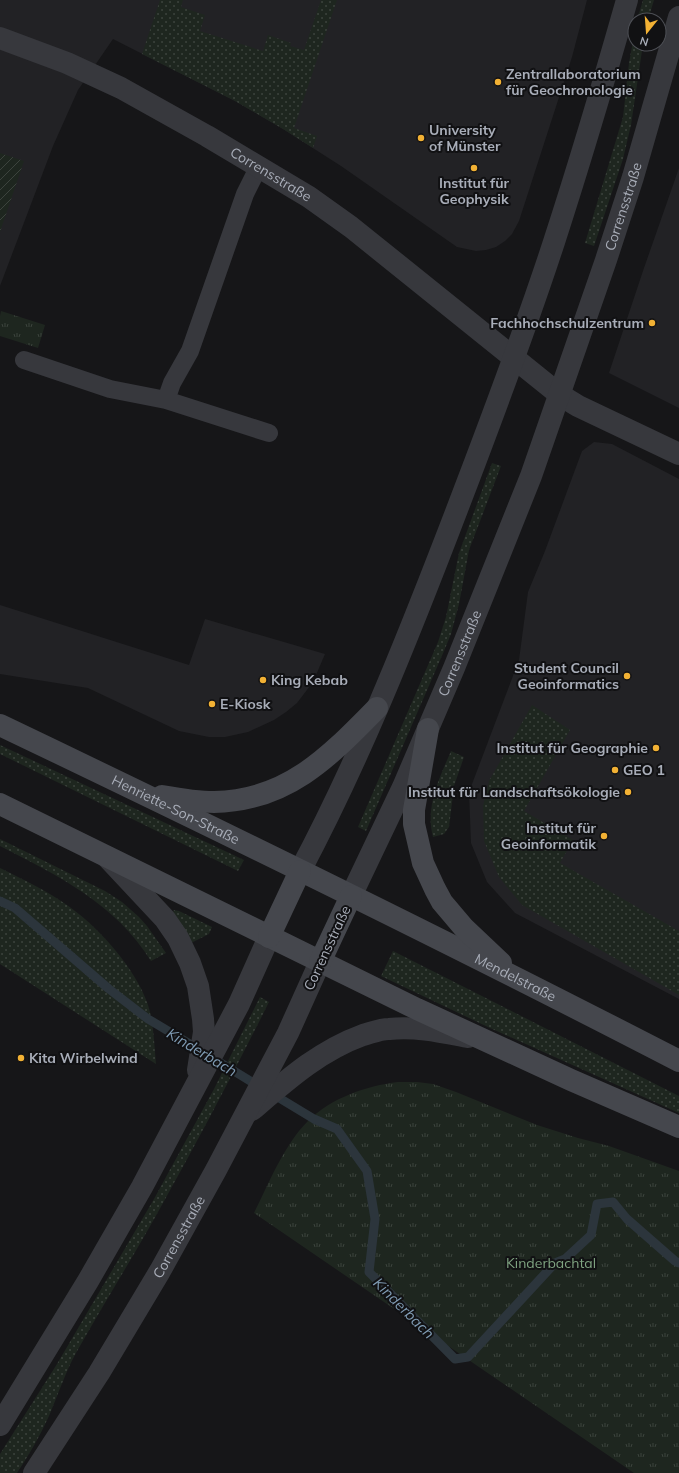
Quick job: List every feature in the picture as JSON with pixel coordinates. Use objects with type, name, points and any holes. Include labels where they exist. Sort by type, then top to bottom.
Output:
[{"type":"main road","points":[[141,793],[192,801],[214,802],[234,800],[269,792],[302,776],[318,765],[338,748],[377,708]]},
{"type":"main road","name":"Henriette-Son-Straße","points":[[0,725],[351,896]]},
{"type":"main road","points":[[428,729],[414,810],[416,836],[423,863],[435,889],[453,915],[464,928],[518,980]]},
{"type":"main road","points":[[0,804],[320,962],[483,1040],[679,1127]]},
{"type":"main road","points":[[269,937],[300,871]]},
{"type":"main road","name":"Corrensstraße","points":[[320,962],[351,896]]},
{"type":"main road","name":"Mendelstraße","points":[[351,896],[679,1060]]},
{"type":"street","points":[[300,871],[320,834],[377,708],[444,544],[554,243],[627,0]]},
{"type":"street","name":"Corrensstraße","points":[[351,896],[403,787],[454,668],[518,509],[560,395],[633,177],[679,17]]},
{"type":"street","name":"Corrensstraße","points":[[0,38],[67,62],[93,74],[162,110],[259,166],[308,197],[351,227],[560,395]]},
{"type":"street","points":[[560,395],[578,406],[679,454]]},
{"type":"street","points":[[107,857],[156,908],[178,938],[190,963],[213,1033]]},
{"type":"street","points":[[0,1425],[118,1231],[200,1075],[213,1033],[239,1004],[269,937]]},
{"type":"street","name":"Corrensstraße","points":[[34,1473],[90,1387],[156,1277],[252,1107],[320,962]]},
{"type":"street","points":[[252,1107],[327,1051],[345,1042],[370,1033],[388,1029],[414,1028],[433,1030],[483,1040]]},
{"type":"lane","points":[[166,400],[172,383],[190,351],[245,194],[259,166]]},
{"type":"lane","points":[[24,360],[110,389],[166,400],[269,433]]},
{"type":"shaded area","name":"University of Münster","points":[[0,0],[587,0],[572,57],[519,221],[512,234],[496,247],[476,251],[457,247],[341,166],[283,129],[235,101],[113,39],[78,90],[53,146],[0,286]]},
{"type":"shaded area","name":"Fachhochschulzentrum","points":[[679,168],[679,408],[609,373]]},
{"type":"shaded area","points":[[594,442],[612,444],[679,479],[679,999],[515,913],[487,882],[471,843],[469,792],[519,660],[528,592],[545,551],[582,451]]},
{"type":"shaded area","points":[[0,605],[189,665],[205,619],[325,654],[313,682],[297,703],[286,712],[274,720],[248,732],[225,737],[209,737],[179,731],[88,688],[0,674]]},
{"type":"green space","points":[[160,0],[183,0],[181,7],[205,15],[200,31],[263,51],[268,35],[291,43],[290,46],[304,50],[321,0],[337,0],[294,128],[317,136],[313,148],[235,101],[142,54]]},
{"type":"green space","points":[[643,0],[654,0],[650,12],[639,12]]},
{"type":"green space","points":[[631,52],[642,52],[631,125],[623,159],[594,246],[585,243],[623,117]]},
{"type":"green space","points":[[0,153],[24,161],[0,232]]},
{"type":"green space","points":[[1,311],[45,325],[38,348],[0,336]]},
{"type":"green space","points":[[492,463],[501,466],[469,550],[459,604],[451,634],[366,831],[358,827],[438,642],[446,617],[459,553]]},
{"type":"green space","points":[[532,705],[570,730],[524,811],[573,840],[560,863],[679,931],[679,995],[522,905],[499,877],[484,841],[483,806],[489,781]]},
{"type":"green space","points":[[0,745],[244,860],[238,871],[0,754]]},
{"type":"green space","points":[[451,751],[464,757],[454,786],[449,827],[444,834],[433,837],[431,815],[434,793]]},
{"type":"green space","points":[[0,839],[105,891],[122,902],[147,926],[166,953],[151,961],[137,941],[121,923],[103,907],[64,880],[0,846]]},
{"type":"green space","points":[[0,868],[41,889],[64,903],[89,923],[114,948],[134,976],[148,1005],[153,1027],[156,1064],[0,964]]},
{"type":"green space","points":[[174,910],[212,927],[209,934],[191,943],[173,912]]},
{"type":"green space","points":[[393,951],[679,1096],[679,1113],[490,1028],[381,976]]},
{"type":"green space","points":[[260,997],[269,1002],[177,1178],[76,1353],[38,1438],[17,1473],[0,1473],[0,1454],[57,1364],[154,1199],[214,1089]]},
{"type":"green space","name":"Kinderbachtal","points":[[398,1082],[433,1084],[537,1125],[609,1146],[679,1171],[679,1473],[634,1473],[254,1213],[284,1153],[308,1121],[327,1106],[350,1094]]},
{"type":"waterway","name":"Kinderbach","points":[[0,901],[15,908],[109,989],[148,1019],[200,1050]]},
{"type":"waterway","name":"Kinderbach","points":[[211,1057],[260,1087]]},
{"type":"waterway","name":"Kinderbach","points":[[271,1093],[314,1119],[337,1129],[367,1171],[375,1219],[369,1272],[455,1359],[468,1357],[555,1263],[565,1259],[591,1235],[597,1204],[613,1202],[627,1219],[679,1263]]},
{"type":"place","name":"Zentrallaboratorium für Geochronologie","points":[[498,82]]},
{"type":"place","name":"University of Münster","points":[[421,138]]},
{"type":"place","name":"Institut für Geophysik","points":[[474,168]]},
{"type":"place","name":"Fachhochschulzentrum","points":[[652,323]]},
{"type":"place","name":"Student Council Geoinformatics","points":[[627,676]]},
{"type":"place","name":"King Kebab","points":[[263,680]]},
{"type":"place","name":"E-Kiosk","points":[[212,704]]},
{"type":"place","name":"Institut für Geographie","points":[[656,748]]},
{"type":"place","name":"GEO 1","points":[[615,770]]},
{"type":"place","name":"Institut für Landschaftsökologie","points":[[628,792]]},
{"type":"place","name":"Institut für Geoinformatik","points":[[604,836]]},
{"type":"place","name":"Kita Wirbelwind","points":[[21,1058]]}]
